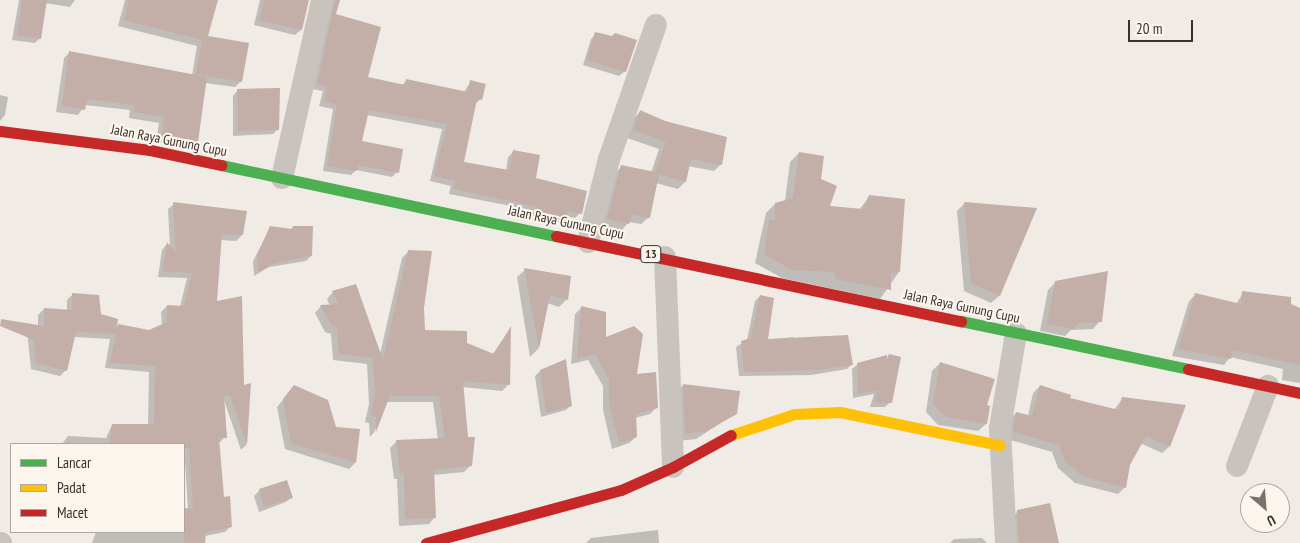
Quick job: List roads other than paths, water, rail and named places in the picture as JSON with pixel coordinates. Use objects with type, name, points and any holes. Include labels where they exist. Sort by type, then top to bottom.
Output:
[{"type":"main road","name":"Jalan Raya Gunung Cupu","points":[[0,130],[150,150],[665,257],[1300,393]]},
{"type":"main road","points":[[426,543],[545,509],[584,502],[621,490],[673,467],[742,429],[765,420],[819,411],[870,417],[1000,445]]},
{"type":"street","points":[[282,178],[322,0]]},
{"type":"street","points":[[588,242],[609,159],[656,25]]},
{"type":"street","points":[[665,257],[673,467]]},
{"type":"street","points":[[1006,543],[1000,445],[1016,333]]},
{"type":"street","points":[[1237,466],[1268,386]]}]
